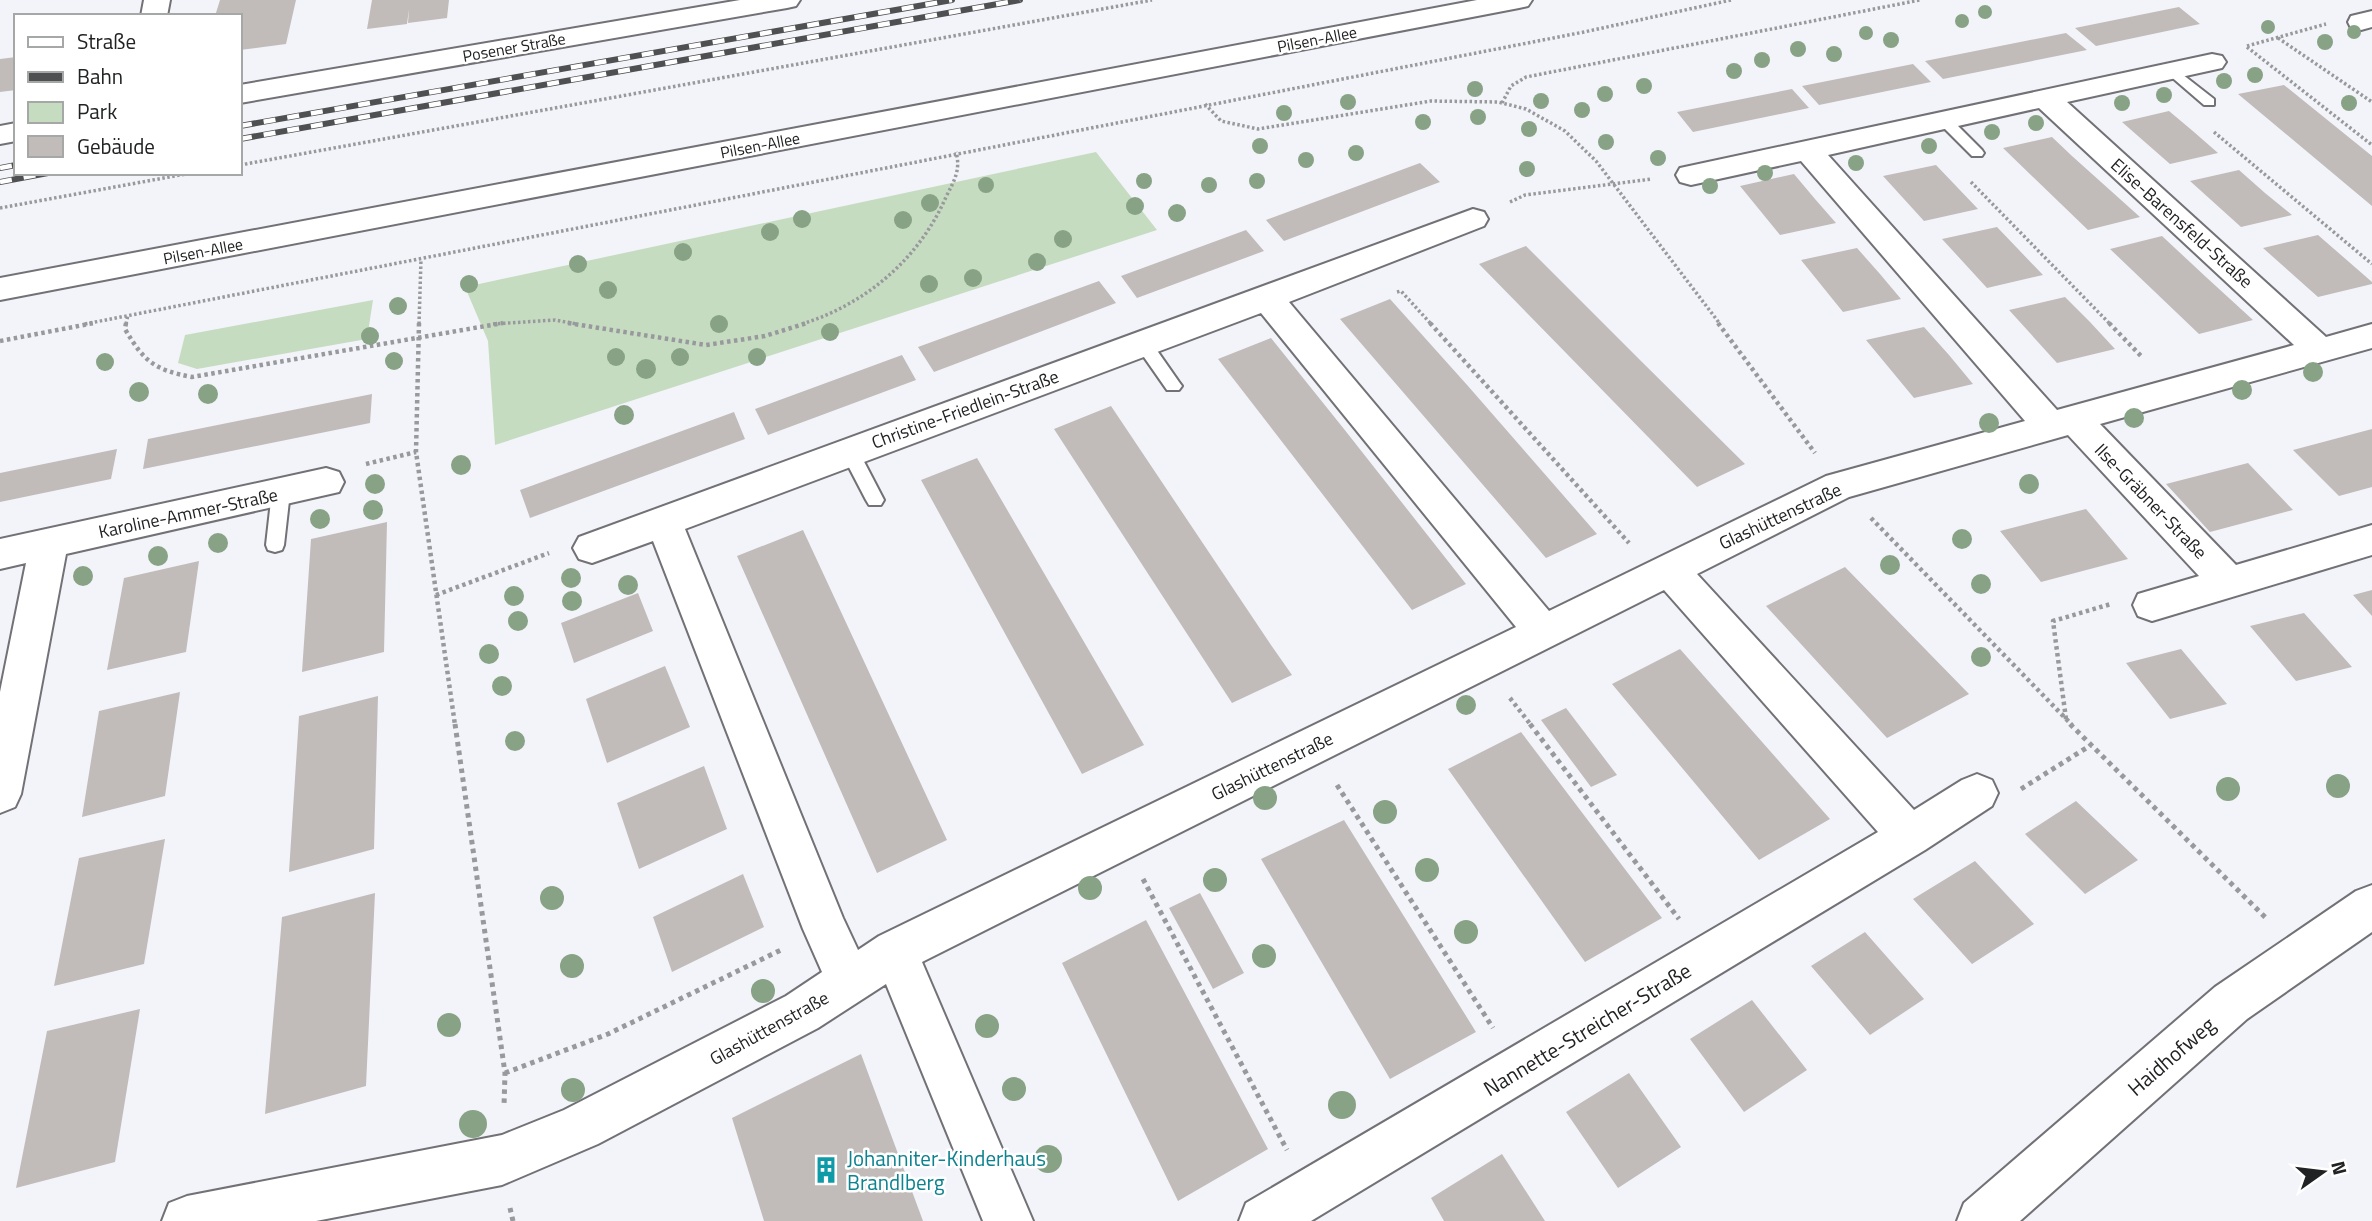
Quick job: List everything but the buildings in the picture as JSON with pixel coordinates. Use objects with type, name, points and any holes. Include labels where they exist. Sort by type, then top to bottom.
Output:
[{"type":"street","name":"Posener Straße","points":[[242,94],[788,0]]},
{"type":"street","name":"Pilsen-Allee","points":[[0,289],[1519,0]]},
{"type":"street","points":[[1692,175],[2212,62]]},
{"type":"street","name":"Elise-Barensfeld-Straße","points":[[2045,98],[2319,349]]},
{"type":"street","points":[[1808,150],[2062,422]]},
{"type":"street","name":"Christine-Friedlein-Straße","points":[[592,548],[1474,219]]},
{"type":"street","points":[[1267,298],[1543,632]]},
{"type":"street","name":"Glashüttenstraße","points":[[187,1221],[502,1160],[581,1128],[802,1012],[895,952],[1839,486],[2372,336]]},
{"type":"street","name":"Ilse-Gräbner-Straße","points":[[2062,422],[2229,583]]},
{"type":"street","name":"Karoline-Ammer-Straße","points":[[0,554],[326,482]]},
{"type":"street","points":[[664,522],[825,929],[850,982]]},
{"type":"street","points":[[2152,605],[2372,541]]},
{"type":"street","points":[[0,794],[49,544]]},
{"type":"street","points":[[1664,572],[1910,836]]},
{"type":"street","name":"Nannette-Streicher-Straße","points":[[1264,1221],[1910,836],[1977,793]]},
{"type":"street","name":"Haidhofweg","points":[[1982,1221],[2231,1003],[2372,906]]},
{"type":"street","points":[[895,952],[1008,1221]]},
{"type":"lane","points":[[2172,71],[2210,102]]},
{"type":"lane","points":[[1944,120],[1977,153]]},
{"type":"lane","points":[[1143,343],[1173,386]]},
{"type":"lane","points":[[850,452],[874,500]]},
{"type":"lane","points":[[275,545],[281,492]]},
{"type":"path","points":[[242,164],[1152,0]]},
{"type":"path","points":[[0,341],[956,152],[1584,32],[1731,0]]},
{"type":"path","points":[[1502,103],[1511,86],[1526,77],[1920,0]]},
{"type":"path","points":[[2212,62],[2218,54],[2246,46],[2346,19],[2367,20]]},
{"type":"path","points":[[2277,38],[2372,102]]},
{"type":"path","points":[[2246,46],[2372,145]]},
{"type":"path","points":[[1205,104],[1212,116],[1234,127],[1258,129],[1451,100],[1502,103],[1527,109],[1549,120],[1588,150],[1615,183],[1839,486],[2091,745],[2241,893]]},
{"type":"path","points":[[2213,132],[2372,264]]},
{"type":"path","points":[[128,316],[125,329],[137,350],[164,372],[192,377],[513,321],[555,320],[706,345],[765,336],[832,315],[881,283],[908,258],[934,225],[960,166],[956,152]]},
{"type":"path","points":[[0,208],[180,175]]},
{"type":"path","points":[[1474,219],[1525,195],[1692,175]]},
{"type":"path","points":[[1967,179],[2174,390]]},
{"type":"path","points":[[421,259],[416,452],[505,1073],[502,1160]]},
{"type":"path","points":[[1401,291],[1664,572]]},
{"type":"path","points":[[436,595],[589,538],[592,548]]},
{"type":"path","points":[[2066,719],[2053,621],[2129,599],[2152,605]]},
{"type":"path","points":[[1510,697],[1708,957]]},
{"type":"path","points":[[1977,793],[1992,807],[2091,745]]},
{"type":"path","points":[[1337,784],[1519,1069]]},
{"type":"path","points":[[1143,879],[1311,1193]]},
{"type":"path","points":[[505,1073],[608,1034],[825,929]]},
{"type":"green space","points":[[1096,152],[1157,230],[495,445],[488,341],[465,287]]},
{"type":"green space","points":[[373,300],[367,339],[197,369],[178,363],[185,335]]},
{"type":"railway","points":[[242,126],[952,0]]},
{"type":"railway","points":[[242,139],[1020,0]]},
{"type":"railway","points":[[0,168],[14,165]]},
{"type":"railway","points":[[0,182],[37,175]]},
{"type":"place","name":"Johanniter-Kinderhaus Brandlberg","points":[[826,1170]]}]
